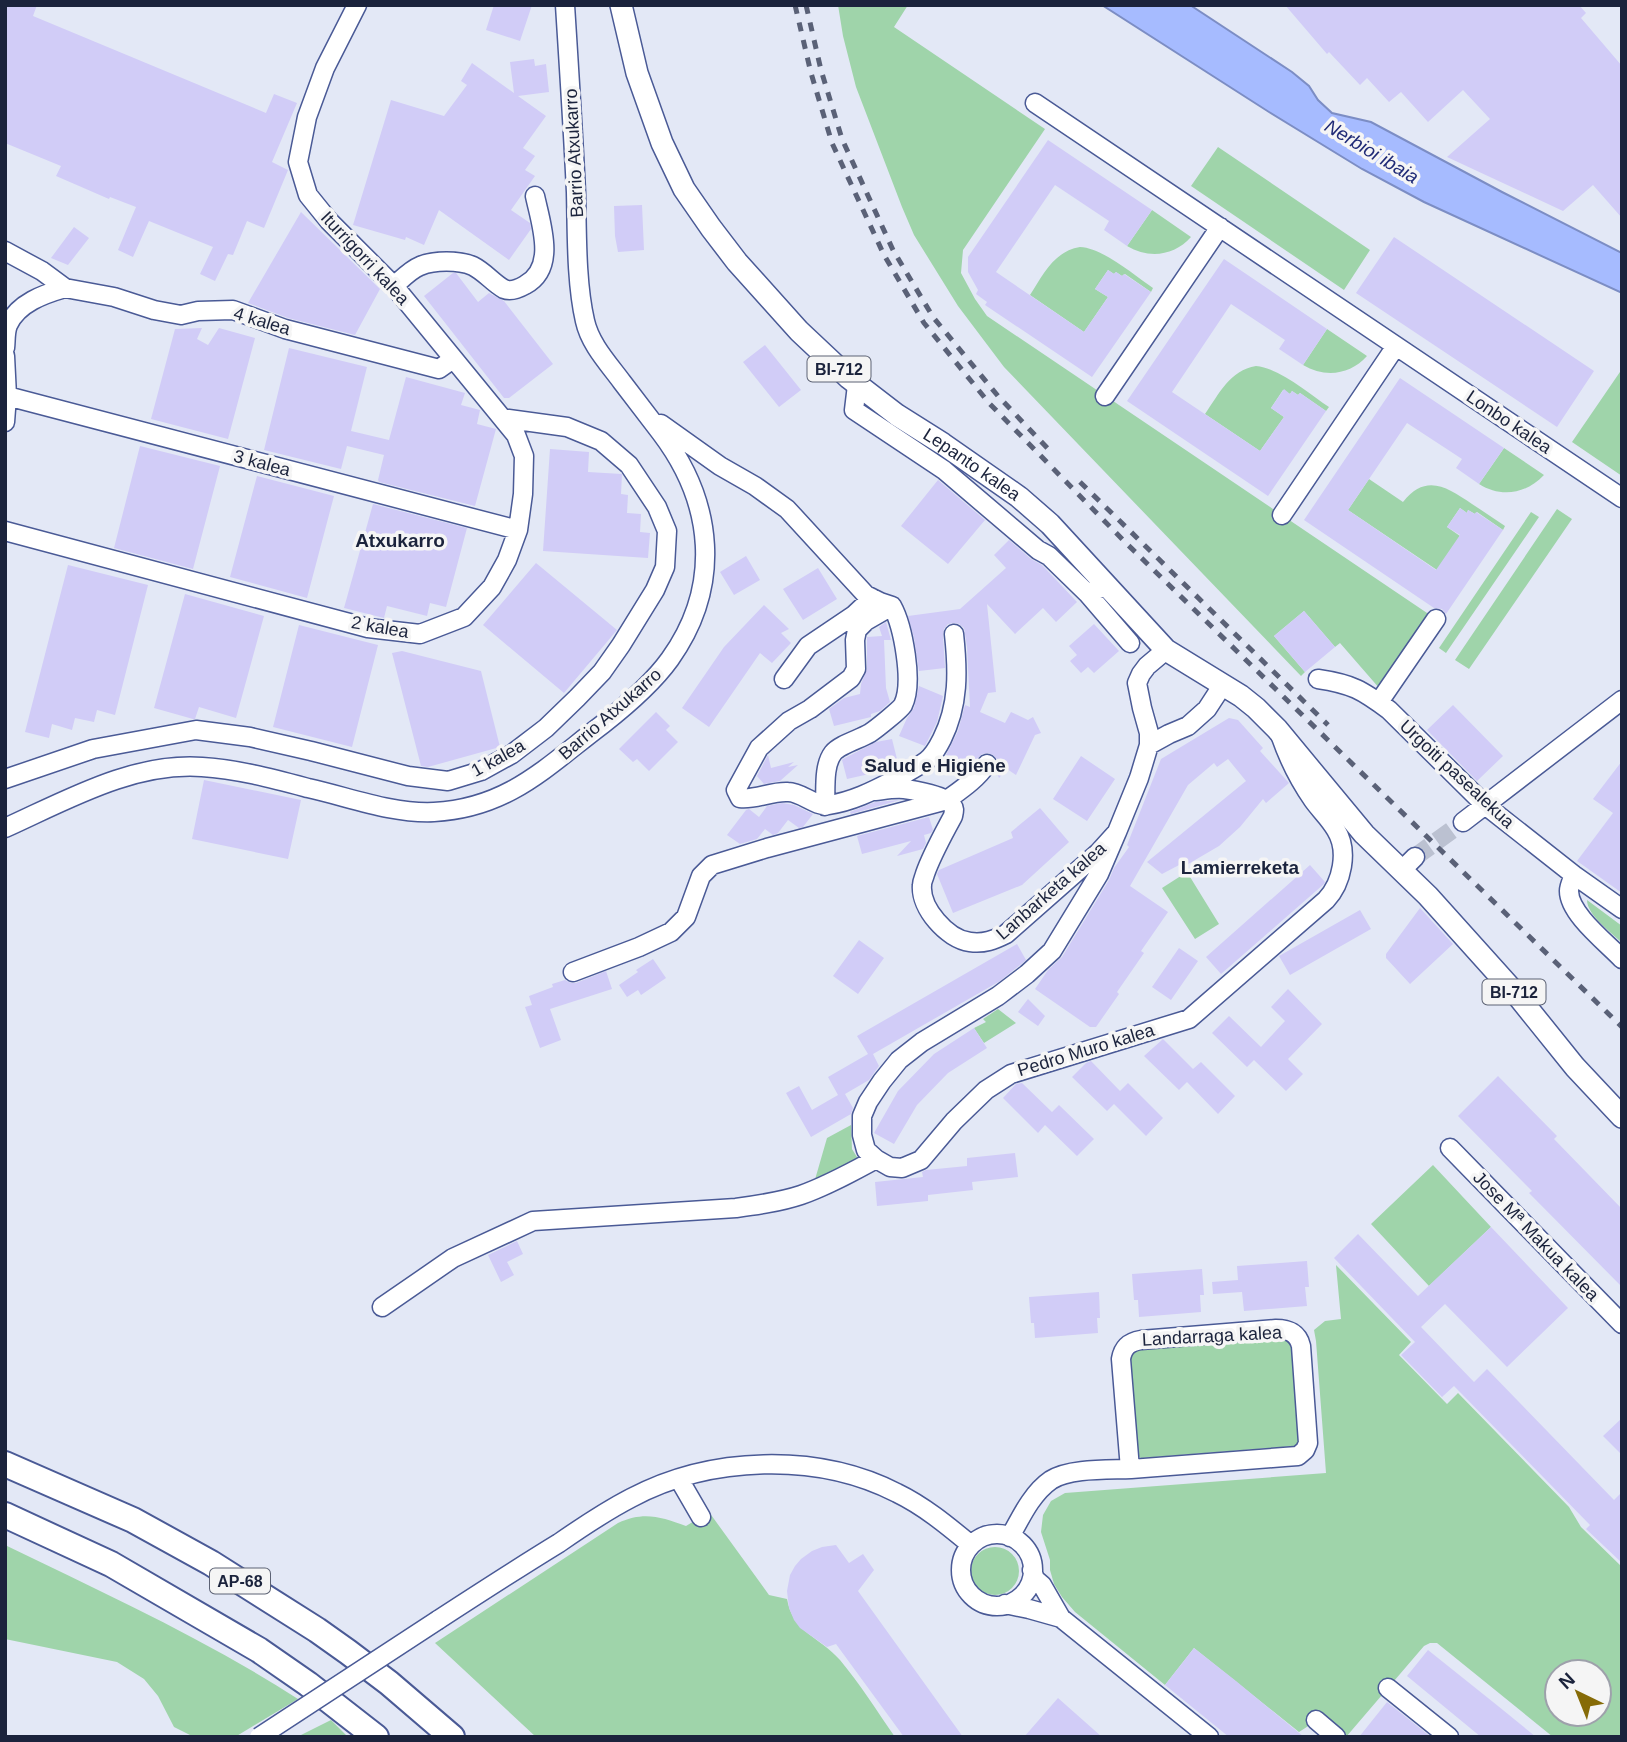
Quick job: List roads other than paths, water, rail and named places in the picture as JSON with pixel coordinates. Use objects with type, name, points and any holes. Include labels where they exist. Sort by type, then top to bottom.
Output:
[{"type":"highway","name":"AP-68","points":[[5,1464],[133,1520],[211,1563],[348,1652],[452,1737]]},
{"type":"highway","name":"AP-68","points":[[5,1515],[111,1564],[259,1650],[376,1737]]},
{"type":"main road","name":"Lepanto kalea","points":[[621,5],[647,105],[684,189],[737,262],[799,331],[950,462],[1019,497],[1050,524],[1166,650],[1256,708],[1277,729],[1364,834],[1409,864],[1428,896],[1622,1117]]},
{"type":"street","name":"Iturrigorri kalea","points":[[357,5],[325,68],[307,117],[298,162],[308,195],[329,221],[394,286],[453,359]]},
{"type":"street","name":"Barrio Atxukarro","points":[[5,828],[103,784],[163,768],[202,767],[246,774],[399,810],[422,812],[471,807],[513,791],[534,778],[606,722],[652,680],[670,659],[695,611],[702,586],[706,560],[704,531],[692,483],[680,462],[594,344],[586,326],[578,251],[565,5]]},
{"type":"street","name":"Lonbo kalea","points":[[1035,103],[1622,498]]},
{"type":"street","points":[[394,286],[422,265],[457,261],[474,267],[505,289],[513,290],[525,285],[541,271],[544,258],[536,196]]},
{"type":"street","points":[[1105,396],[1220,227]]},
{"type":"street","points":[[5,251],[42,271],[65,288]]},
{"type":"street","points":[[5,348],[7,326],[18,312],[31,301],[65,288]]},
{"type":"street","name":"4 kalea","points":[[65,288],[114,297],[154,310],[181,315],[198,311],[233,310],[285,329],[439,369],[453,359]]},
{"type":"street","points":[[1282,515],[1396,346]]},
{"type":"street","points":[[5,356],[5,422]]},
{"type":"street","name":"2 kalea","points":[[5,531],[368,628],[420,634],[464,617],[492,587],[507,560],[517,530],[523,494],[524,456],[516,435],[453,359]]},
{"type":"street","name":"3 kalea","points":[[7,396],[517,530]]},
{"type":"street","points":[[644,412],[787,509],[866,594],[892,606],[898,617],[908,681],[902,705],[871,732],[834,752],[827,766],[825,806]]},
{"type":"street","name":"1 kalea","points":[[5,779],[93,749],[196,730],[250,737],[408,776],[447,781],[481,771],[512,754],[546,728],[577,698],[602,672],[621,646],[655,590],[665,567],[667,531],[657,507],[629,465],[601,441],[567,427],[502,418]]},
{"type":"street","points":[[950,462],[1038,550],[1049,556],[1087,593],[1130,643]]},
{"type":"street","points":[[1087,593],[1108,586]]},
{"type":"street","points":[[783,679],[808,646],[854,615],[872,598]]},
{"type":"street","points":[[892,606],[857,629],[856,668],[851,678],[789,722],[759,748],[736,790],[740,798],[749,799],[790,791],[825,806],[875,791],[928,760],[950,724],[956,699],[954,634]]},
{"type":"street","points":[[1379,702],[1436,619]]},
{"type":"street","name":"Lanbarketa kalea","points":[[947,800],[954,809],[953,816],[931,858],[922,885],[926,908],[937,922],[953,935],[969,942],[991,942],[1006,934],[1098,853],[1117,832],[1149,745],[1147,722],[1137,684],[1140,674],[1166,650]]},
{"type":"street","name":"Urgoiti pasealekua","points":[[1318,679],[1351,686],[1379,702],[1485,805],[1622,909]]},
{"type":"street","points":[[1149,745],[1188,726],[1207,709],[1222,686]]},
{"type":"street","points":[[1463,822],[1622,701]]},
{"type":"street","points":[[1147,722],[1169,734]]},
{"type":"street","name":"Pedro Muro kalea","points":[[876,1159],[890,1167],[902,1168],[921,1160],[954,1121],[986,1090],[1011,1074],[1189,1019],[1334,892],[1342,869],[1342,844],[1337,831],[1312,799],[1289,760],[1277,729]]},
{"type":"street","points":[[573,972],[671,932],[686,917],[701,876],[712,864],[947,800],[968,785],[987,764]]},
{"type":"street","points":[[875,791],[902,789],[947,800]]},
{"type":"street","points":[[382,1307],[453,1258],[533,1221],[767,1204],[802,1195],[842,1178],[876,1159],[866,1150],[862,1135],[862,1116],[882,1081],[899,1060],[922,1042],[998,996],[1027,975],[1052,951],[1099,874],[1117,832]]},
{"type":"street","points":[[1574,875],[1569,890],[1572,904],[1581,918],[1622,959]]},
{"type":"street","name":"Jose Mª Makua kalea","points":[[1450,1148],[1622,1324]]},
{"type":"street","name":"Landarraga kalea","points":[[1010,1536],[1034,1497],[1052,1479],[1066,1474],[1298,1456],[1308,1443],[1301,1346],[1297,1336],[1281,1329],[1130,1343],[1124,1349],[1121,1359],[1130,1469]]},
{"type":"street","points":[[259,1737],[631,1497],[666,1482],[714,1469],[792,1464],[863,1479],[898,1493],[940,1520],[971,1545]]},
{"type":"street","points":[[679,1479],[701,1517]]},
{"type":"street","points":[[996,1534],[1010,1536],[1019,1542],[1031,1559],[1031,1578],[1025,1592],[1012,1602],[991,1605],[978,1600],[968,1591],[964,1584],[961,1563],[976,1540],[996,1534]]},
{"type":"street","points":[[1032,1570],[1061,1618],[1209,1737]]},
{"type":"street","points":[[1005,1604],[1061,1618]]},
{"type":"street","points":[[1388,1688],[1448,1737]]},
{"type":"street","points":[[1316,1720],[1336,1737]]},
{"type":"water","name":"Nerbioi ibaia","points":[[1102,5],[1190,5],[1292,72],[1309,86],[1318,100],[1332,113],[1371,122],[1622,253],[1622,293],[1424,202],[1362,169]]},
{"type":"tunnel","points":[[1415,857],[1463,822]]},
{"type":"railway","points":[[795,5],[811,73],[832,143],[884,255],[924,323],[989,403],[1125,542],[1622,1027]]},
{"type":"railway","points":[[806,5],[821,70],[842,139],[893,250],[933,317],[998,396],[1051,452]]},
{"type":"railway","points":[[1080,482],[1328,725]]},
{"type":"district","name":"Atxukarro","points":[[400,540]]},
{"type":"district","name":"Salud e Higiene","points":[[935,765]]},
{"type":"district","name":"Lamierreketa","points":[[1240,867]]}]
